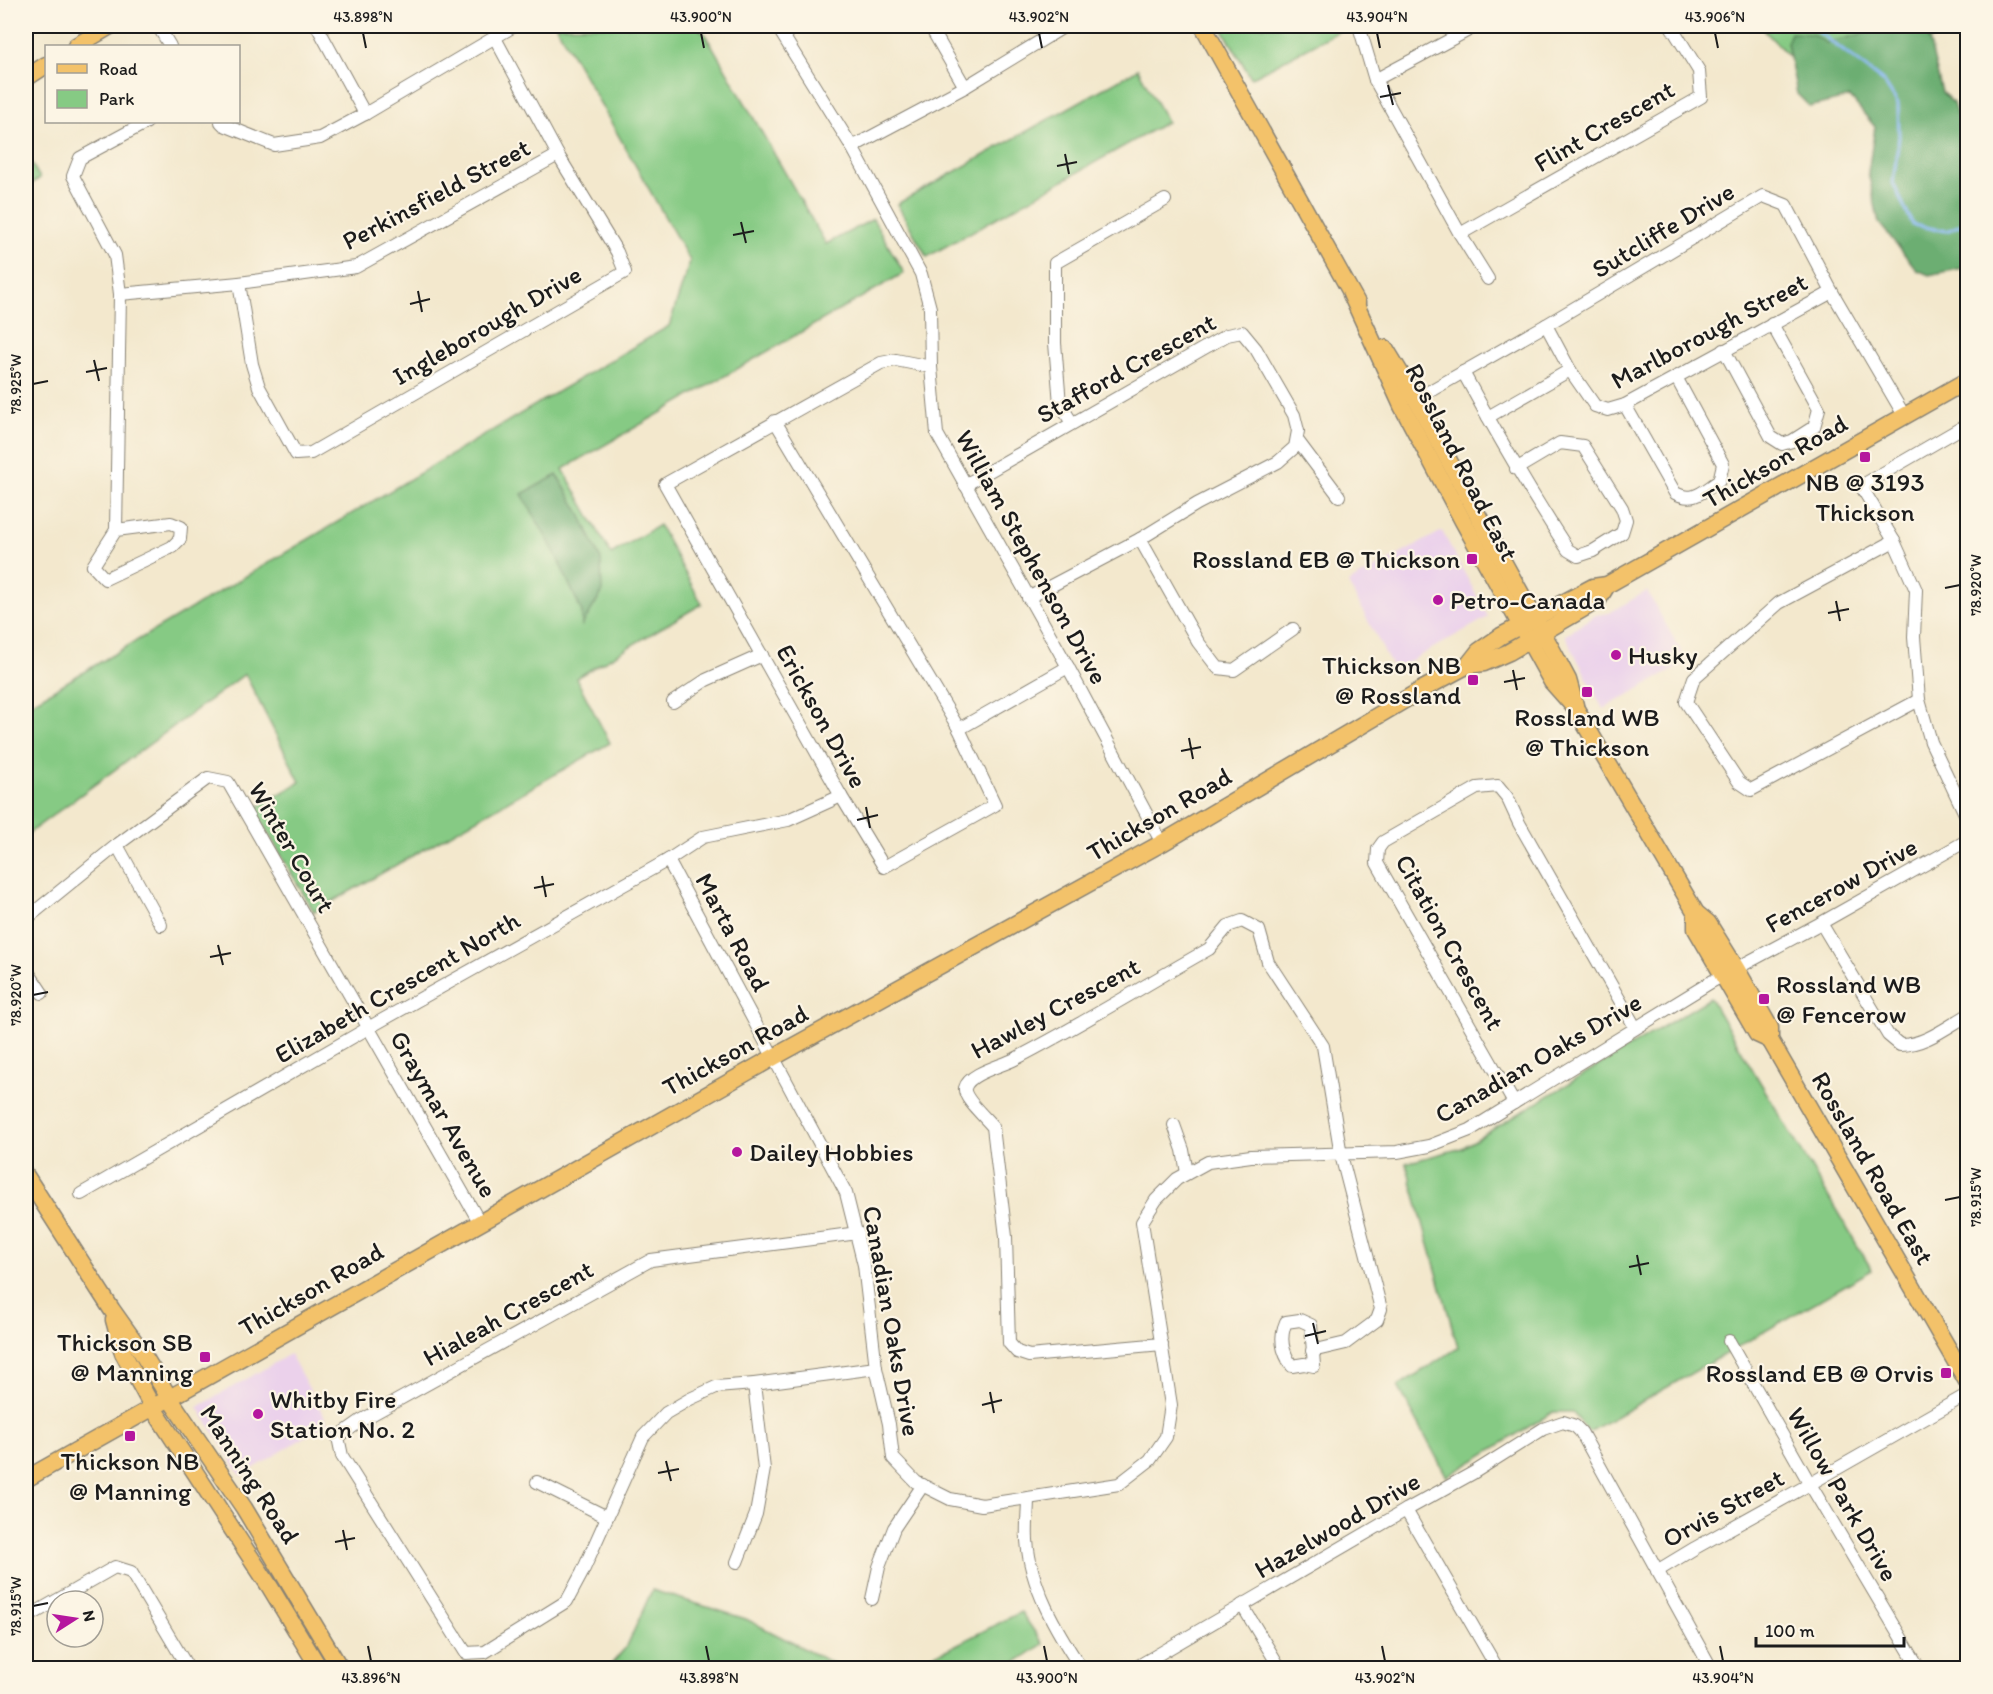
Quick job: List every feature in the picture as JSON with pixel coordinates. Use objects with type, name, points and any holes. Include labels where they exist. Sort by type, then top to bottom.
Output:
[{"type":"main road","points":[[78,45],[110,26]]},
{"type":"main road","name":"Rossland Road East","points":[[1203,26],[1351,294],[1416,399],[1490,538],[1527,621]]},
{"type":"main road","points":[[26,78],[45,66]]},
{"type":"main road","name":"Rossland Road East","points":[[1351,294],[1402,406],[1462,521],[1536,636],[1568,680],[1576,709],[1696,913],[1708,923],[1729,971],[1770,1028],[1770,1040],[1968,1383]]},
{"type":"main road","name":"Thickson Road","points":[[1468,665],[1479,651],[1527,621],[1593,587],[1607,585],[1968,380]]},
{"type":"main road","name":"Thickson Road","points":[[26,1479],[774,1057],[1162,843],[1423,689],[1468,665],[1484,663],[1536,636],[1598,600],[1607,585]]},
{"type":"main road","name":"Manning Road","points":[[26,1176],[112,1311],[139,1347],[170,1399],[244,1508],[340,1668]]},
{"type":"main road","name":"Manning Road","points":[[112,1311],[123,1353],[153,1408],[270,1587],[318,1668]]},
{"type":"street","points":[[158,26],[169,45]]},
{"type":"street","points":[[317,26],[366,114]]},
{"type":"street","points":[[221,123],[274,145],[320,138],[366,114],[514,26]]},
{"type":"street","name":"William Stephenson Drive","points":[[777,26],[852,147],[921,274],[930,308],[931,368],[937,434],[1068,668],[1162,843]]},
{"type":"street","points":[[930,26],[965,87]]},
{"type":"street","points":[[852,147],[965,87],[1065,26]]},
{"type":"street","points":[[1359,26],[1375,80],[1460,234],[1488,279]]},
{"type":"street","points":[[1375,80],[1476,26]]},
{"type":"street","name":"Flint Crescent","points":[[1460,234],[1701,97],[1699,71],[1671,26]]},
{"type":"street","name":"Ingleborough Drive","points":[[239,283],[252,364],[259,387],[296,454],[310,453],[625,272],[617,252],[558,155],[495,38]]},
{"type":"street","points":[[116,530],[171,523],[181,527],[180,539],[172,547],[105,579],[93,566],[116,530],[120,294],[115,255],[73,176],[80,158],[145,123]]},
{"type":"street","name":"Perkinsfield Street","points":[[120,294],[239,283],[356,267],[558,155]]},
{"type":"street","name":"Sutcliffe Drive","points":[[1416,399],[1763,196],[1786,205],[1832,292],[1905,417]]},
{"type":"street","points":[[1071,423],[1060,404],[1055,343],[1055,263],[1165,200]]},
{"type":"street","name":"Marlborough Street","points":[[1546,325],[1570,370],[1595,406],[1608,410],[1625,405],[1832,292]]},
{"type":"street","points":[[1724,350],[1771,437],[1782,444],[1792,441],[1814,427],[1819,409],[1772,324]]},
{"type":"street","name":"Stafford Crescent","points":[[965,485],[1227,335],[1242,332],[1256,349],[1294,415],[1298,431],[1297,440]]},
{"type":"street","name":"Erickson Drive","points":[[775,421],[958,729],[995,805],[884,867],[841,796],[664,484],[775,421],[881,363],[896,360],[931,368]]},
{"type":"street","points":[[1488,417],[1570,370]]},
{"type":"street","points":[[1463,372],[1516,469],[1568,550],[1578,556],[1593,551],[1622,533],[1626,520],[1622,508],[1583,446],[1560,443],[1516,469]]},
{"type":"street","points":[[1625,405],[1675,493],[1685,498],[1696,496],[1719,481],[1723,464],[1676,377]]},
{"type":"street","points":[[1968,424],[1861,486],[1894,541],[1916,590],[1914,638],[1919,700],[1931,742],[1968,820]]},
{"type":"street","points":[[1297,440],[1339,496]]},
{"type":"street","points":[[1028,598],[1140,539],[1197,504],[1278,462],[1295,447],[1297,440]]},
{"type":"street","points":[[1140,539],[1198,642],[1218,668],[1234,670],[1293,629]]},
{"type":"street","points":[[1894,541],[1779,603],[1694,678],[1686,702],[1739,782],[1751,790],[1919,700]]},
{"type":"street","points":[[673,702],[706,680],[762,655]]},
{"type":"street","points":[[958,729],[1068,668]]},
{"type":"street","name":"Winter Court","points":[[26,919],[117,845],[208,778],[228,782],[369,1028]]},
{"type":"street","name":"Citation Crescent","points":[[1514,1103],[1377,863],[1378,849],[1383,842],[1477,788],[1498,786],[1507,797],[1529,842],[1635,1027]]},
{"type":"street","name":"Elizabeth Crescent North","points":[[81,1194],[369,1028],[668,860],[703,837],[788,820],[841,796]]},
{"type":"street","name":"Fencerow Drive","points":[[1729,971],[1821,923],[1968,840]]},
{"type":"street","points":[[117,845],[161,925]]},
{"type":"street","name":"Marta Road","points":[[668,860],[774,1057]]},
{"type":"street","name":"Hawley Crescent","points":[[1162,1344],[1029,1356],[1017,1352],[1009,1343],[1006,1237],[993,1127],[984,1114],[966,1098],[965,1089],[970,1079],[1013,1060],[1209,949],[1228,926],[1242,921],[1259,930],[1268,962],[1323,1046],[1341,1155]]},
{"type":"street","points":[[1821,923],[1888,1035],[1900,1046],[1911,1046],[1924,1041],[1968,1015]]},
{"type":"street","points":[[26,969],[42,993]]},
{"type":"street","name":"Canadian Oaks Drive","points":[[774,1057],[846,1193],[858,1233],[876,1368],[889,1424],[893,1458],[916,1482],[950,1498],[981,1505],[1119,1484],[1150,1460],[1166,1437],[1171,1405],[1142,1222],[1156,1200],[1177,1179],[1208,1162],[1251,1156],[1397,1152],[1430,1146],[1470,1130],[1729,971]]},
{"type":"street","name":"Graymar Avenue","points":[[369,1028],[480,1223]]},
{"type":"street","points":[[1174,1125],[1183,1150],[1187,1173]]},
{"type":"street","points":[[1312,1351],[1346,1343],[1377,1320],[1381,1309],[1341,1155]]},
{"type":"street","name":"Hialeah Crescent","points":[[858,1233],[651,1260],[362,1420],[338,1437],[342,1456],[466,1653],[485,1652],[567,1601],[644,1437],[666,1413],[716,1388],[876,1368]]},
{"type":"street","name":"Willow Park Drive","points":[[1729,1341],[1810,1484],[1919,1668]]},
{"type":"street","points":[[737,1562],[756,1514],[765,1469],[754,1384]]},
{"type":"street","name":"Orvis Street","points":[[1657,1571],[1968,1394]]},
{"type":"street","name":"Hazelwood Drive","points":[[1135,1668],[1473,1473],[1542,1429],[1563,1422],[1575,1426],[1581,1432],[1657,1571]]},
{"type":"street","points":[[537,1482],[607,1517]]},
{"type":"street","points":[[872,1599],[879,1567],[894,1528],[923,1485]]},
{"type":"street","points":[[1028,1498],[1027,1539],[1033,1575],[1049,1613],[1081,1668]]},
{"type":"street","points":[[1406,1510],[1497,1668]]},
{"type":"street","points":[[26,1618],[115,1567],[131,1572],[188,1668]]},
{"type":"street","points":[[1657,1571],[1711,1668]]},
{"type":"street","points":[[1242,1605],[1280,1668]]},
{"type":"shaded area","points":[[1442,531],[1488,617],[1394,670],[1348,583]]},
{"type":"shaded area","points":[[1647,591],[1687,662],[1603,709],[1565,635],[1596,615],[1609,613]]},
{"type":"shaded area","points":[[290,1354],[328,1423],[241,1476],[198,1407]]},
{"type":"green space","points":[[556,26],[696,26],[706,35],[826,244],[873,219],[904,273],[563,469],[611,554],[659,525],[702,604],[576,678],[610,743],[314,912],[254,809],[300,782],[245,674],[26,835],[26,706],[669,326],[690,261]]},
{"type":"green space","points":[[1225,26],[1342,26],[1343,29],[1251,78],[1222,28]]},
{"type":"green space","points":[[1760,26],[1957,26],[1825,94]]},
{"type":"green space","points":[[1893,26],[1921,28],[1929,39],[1942,92],[1953,103],[1957,116],[1967,125],[1967,255],[1963,268],[1929,275],[1917,270],[1879,223],[1868,172],[1875,127],[1850,97],[1810,107],[1797,94],[1787,43],[1791,33],[1812,34],[1826,43]]},
{"type":"green space","points":[[1138,69],[1167,122],[927,257],[897,204]]},
{"type":"green space","points":[[26,154],[40,178],[26,188]]},
{"type":"green space","points":[[557,475],[578,510],[601,560],[602,593],[582,625],[582,612],[554,551],[522,494]]},
{"type":"green space","points":[[1710,998],[1872,1270],[1589,1432],[1572,1412],[1553,1412],[1447,1477],[1398,1386],[1458,1348],[1406,1163],[1462,1148]]},
{"type":"green space","points":[[652,1590],[746,1619],[836,1665],[897,1668],[608,1668],[627,1646]]},
{"type":"green space","points":[[1021,1612],[1043,1644],[1007,1668],[897,1668],[948,1649]]},
{"type":"waterway","points":[[1815,26],[1816,30],[1884,82],[1898,104],[1899,137],[1893,183],[1913,225],[1947,231],[1968,221]]},
{"type":"place","name":"NB @ 3193 Thickson","points":[[1865,457]]},
{"type":"place","name":"Rossland EB @ Thickson","points":[[1472,559]]},
{"type":"place","name":"Petro-Canada","points":[[1438,600]]},
{"type":"place","name":"Husky","points":[[1616,655]]},
{"type":"place","name":"Thickson NB @ Rossland","points":[[1473,680]]},
{"type":"place","name":"Rossland WB @ Thickson","points":[[1587,692]]},
{"type":"place","name":"Rossland WB @ Fencerow","points":[[1764,999]]},
{"type":"place","name":"Dailey Hobbies","points":[[737,1152]]},
{"type":"place","name":"Thickson SB @ Manning","points":[[205,1357]]},
{"type":"place","name":"Rossland EB @ Orvis","points":[[1946,1373]]},
{"type":"place","name":"Whitby Fire Station No. 2","points":[[258,1414]]},
{"type":"place","name":"Thickson NB @ Manning","points":[[130,1436]]}]
